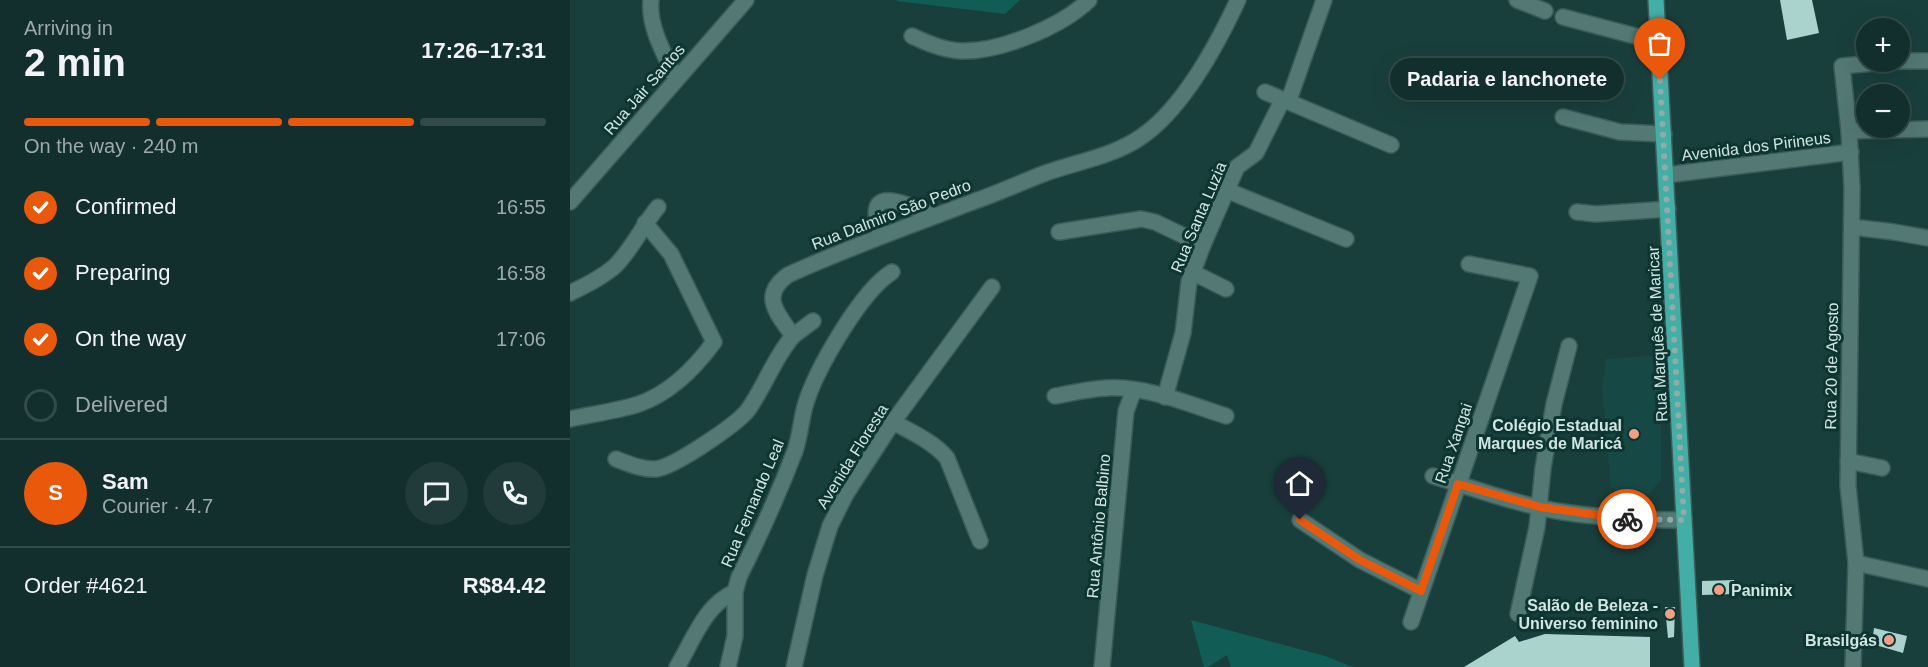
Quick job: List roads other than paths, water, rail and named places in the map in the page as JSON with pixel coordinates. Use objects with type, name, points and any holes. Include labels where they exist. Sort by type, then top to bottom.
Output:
[{"type":"main road","name":"Rua Marquês de Maricar","points":[[1656,0],[1692,667]]},
{"type":"street","points":[[651,0],[653,24],[676,79]]},
{"type":"street","name":"Rua Jair Santos","points":[[570,202],[746,0]]},
{"type":"street","points":[[912,36],[926,43],[961,51],[991,47],[1040,32],[1060,23],[1089,0]]},
{"type":"street","name":"Rua Dalmiro São Pedro","points":[[793,336],[774,305],[772,294],[780,281],[797,271],[881,235],[1051,171],[1123,147],[1141,137],[1166,114],[1201,68],[1238,0]]},
{"type":"street","name":"Rua Santa Luzia","points":[[1165,396],[1183,333],[1192,272],[1237,167],[1260,148],[1280,105],[1290,97],[1324,0]]},
{"type":"street","points":[[1517,0],[1545,11]]},
{"type":"street","points":[[1563,17],[1658,42]]},
{"type":"street","points":[[1910,61],[1928,61]]},
{"type":"street","name":"Rua 20 de Agosto","points":[[1853,667],[1856,563],[1848,503],[1851,152],[1842,66],[1856,65]]},
{"type":"street","points":[[1265,92],[1391,145]]},
{"type":"street","points":[[1563,117],[1620,132],[1664,134]]},
{"type":"street","points":[[1849,131],[1928,129]]},
{"type":"street","name":"Avenida dos Pirineus","points":[[1666,175],[1851,152]]},
{"type":"street","points":[[1226,190],[1346,239]]},
{"type":"street","points":[[881,235],[875,220],[875,211],[878,204],[885,200],[902,202],[933,216]]},
{"type":"street","points":[[570,293],[595,280],[614,266],[630,248],[658,207]]},
{"type":"street","points":[[1577,212],[1596,214],[1668,209]]},
{"type":"street","points":[[1059,231],[1141,219],[1155,222],[1203,245]]},
{"type":"street","points":[[570,419],[637,405],[671,389],[712,346],[714,339],[671,254],[645,223]]},
{"type":"street","points":[[1852,227],[1928,238]]},
{"type":"street","name":"Rua Xangai","points":[[1411,622],[1530,276],[1469,264]]},
{"type":"street","name":"Rua Fernando Leal","points":[[728,667],[735,636],[735,592],[739,578],[798,441],[805,404],[831,349],[871,290],[879,280],[892,272]]},
{"type":"street","points":[[1192,272],[1226,289]]},
{"type":"street","name":"Avenida Floresta","points":[[794,667],[814,575],[830,526],[846,494],[893,422],[992,287]]},
{"type":"street","points":[[616,459],[648,469],[664,467],[732,426],[748,410],[783,348],[793,336],[813,321]]},
{"type":"street","points":[[1518,614],[1540,507],[1543,468],[1554,404],[1569,346]]},
{"type":"street","points":[[1055,396],[1095,389],[1134,390],[1165,396],[1226,416]]},
{"type":"street","name":"Rua Antônio Balbino","points":[[1102,667],[1126,411],[1134,390]]},
{"type":"street","points":[[893,422],[939,450],[947,458],[980,541]]},
{"type":"street","points":[[1848,461],[1882,468]]},
{"type":"street","points":[[1433,476],[1540,507],[1623,518],[1684,520]]},
{"type":"street","points":[[1300,520],[1360,560],[1421,591]]},
{"type":"street","points":[[1856,563],[1928,579]]},
{"type":"street","points":[[677,667],[707,614],[722,599],[735,592]]},
{"type":"place","name":"Padaria e lanchonete","points":[[1660,80]]},
{"type":"place","name":"Colégio Estadual Marques de Maricá","points":[[1634,434]]},
{"type":"place","name":"Panimix","points":[[1719,590]]},
{"type":"place","name":"Salão de Beleza - Universo feminino","points":[[1670,614]]},
{"type":"place","name":"Brasilgás","points":[[1889,640]]}]
